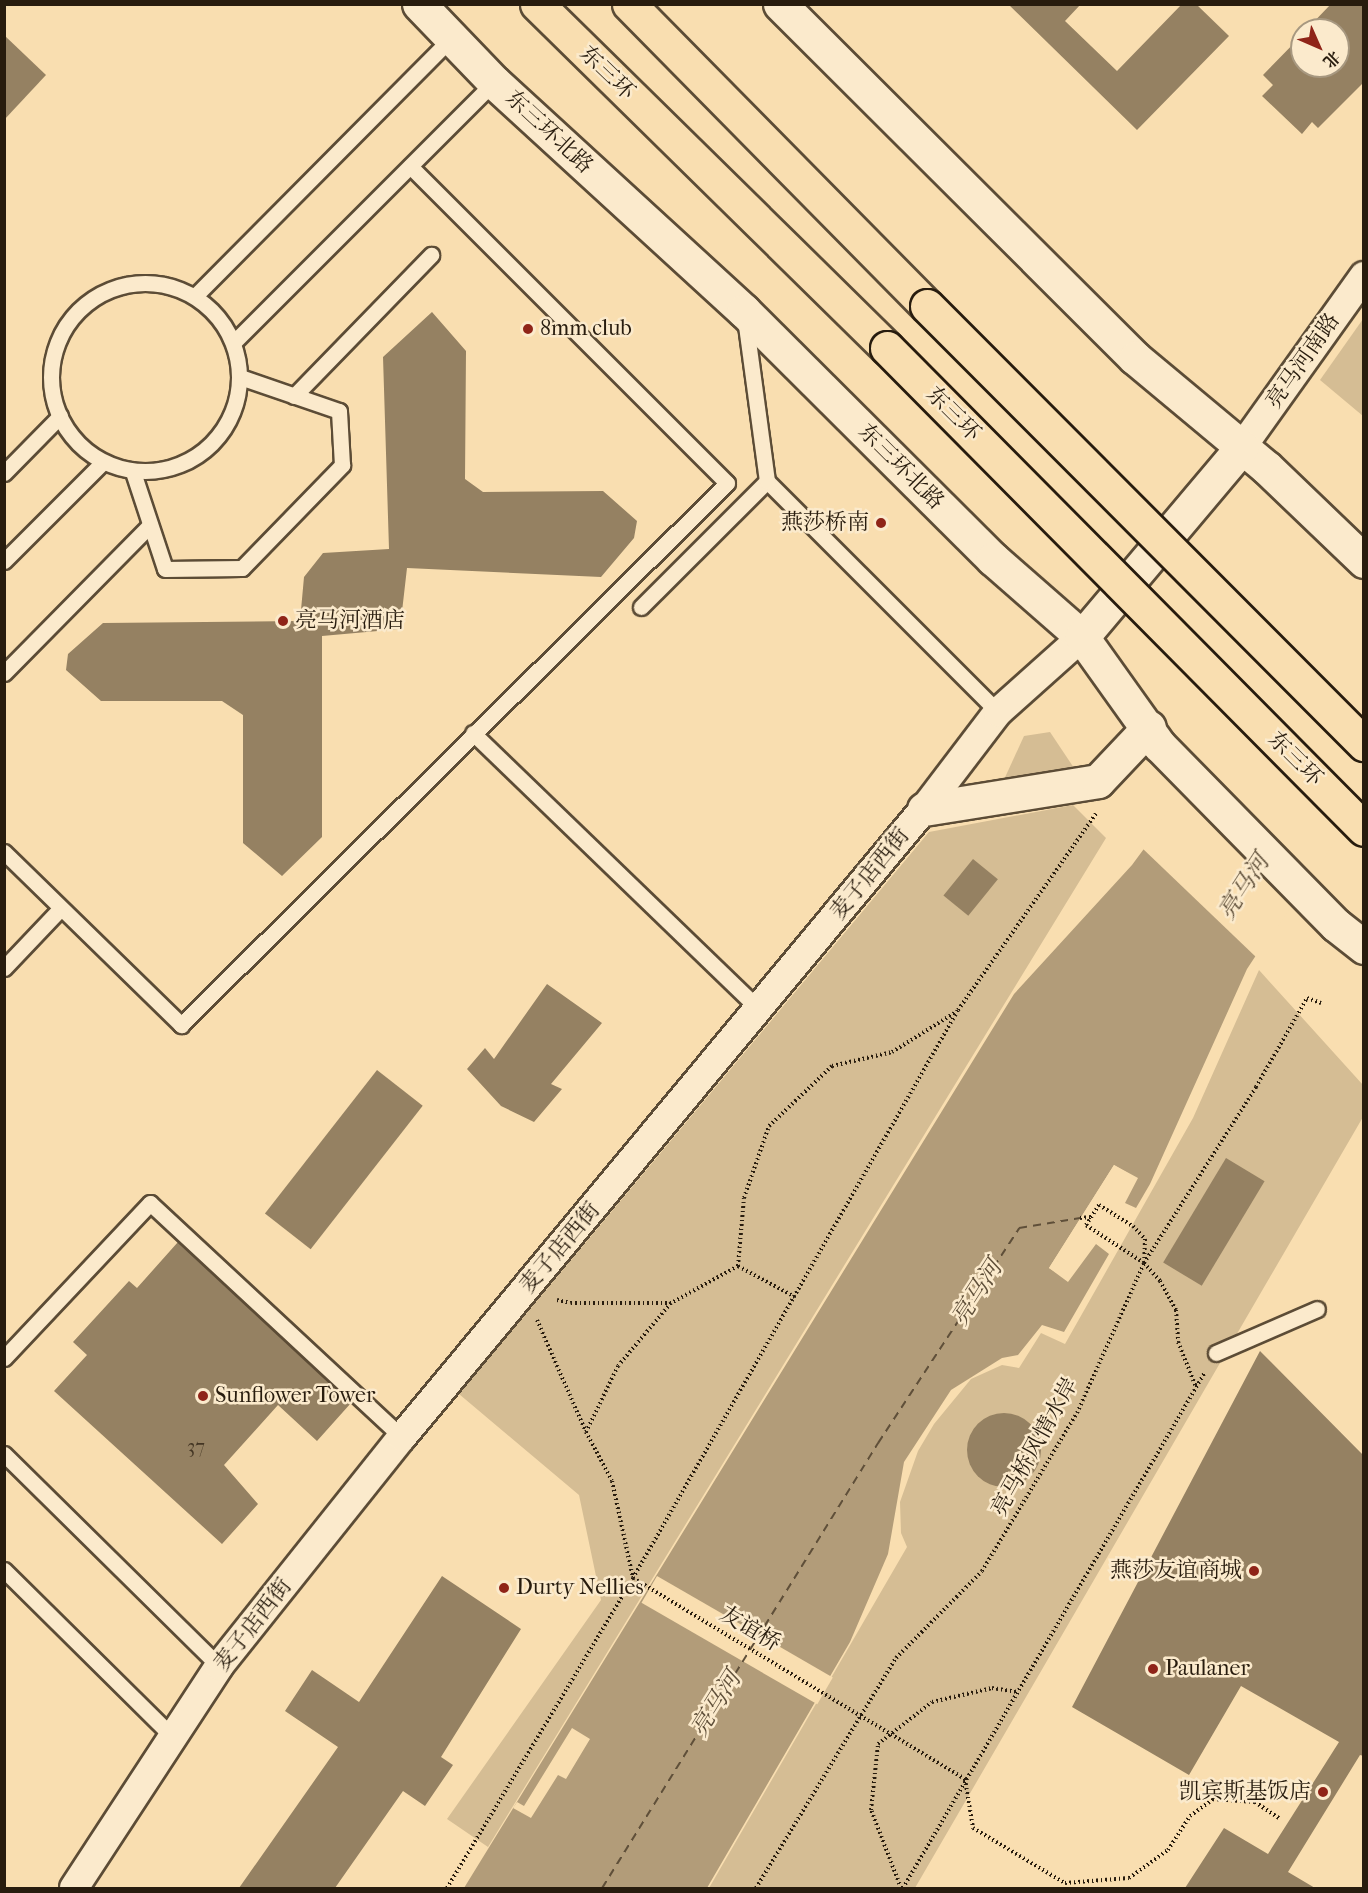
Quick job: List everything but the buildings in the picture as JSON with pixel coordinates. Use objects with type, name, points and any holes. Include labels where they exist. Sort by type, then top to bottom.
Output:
[{"type":"highway","name":"东三环","points":[[537,4],[887,348],[1364,829]]},
{"type":"highway","points":[[629,4],[1364,744]]},
{"type":"street","name":"东三环北路","points":[[419,4],[494,82],[744,311],[993,559],[1082,637],[1154,736],[1336,925],[1364,947]]},
{"type":"street","points":[[780,4],[1135,358],[1242,447],[1320,517],[1364,561]]},
{"type":"street","name":"亮马河南路","points":[[1242,447],[1364,276]]},
{"type":"street","points":[[1082,637],[1242,447]]},
{"type":"street","name":"麦子店西街","points":[[74,1888],[219,1666],[402,1437],[759,1010],[924,809],[998,712],[1082,637]]},
{"type":"street","points":[[924,809],[1098,781],[1154,736]]},
{"type":"lane","points":[[195,296],[451,38]]},
{"type":"lane","points":[[234,342],[494,82]]},
{"type":"lane","points":[[4,852],[181,1025],[727,483],[410,166]]},
{"type":"lane","points":[[294,396],[432,255]]},
{"type":"lane","points":[[147,282],[179,289],[195,296],[220,318],[234,342],[240,377],[227,425],[206,450],[165,470],[133,472],[102,463],[76,443],[60,416],[51,389],[52,356],[71,318],[96,296],[126,284],[147,282]]},
{"type":"lane","points":[[744,311],[767,481],[998,712]]},
{"type":"lane","points":[[133,472],[165,569],[242,568],[342,465],[339,411],[240,377]]},
{"type":"lane","points":[[4,473],[60,416]]},
{"type":"lane","points":[[4,561],[102,463]]},
{"type":"lane","points":[[641,607],[767,481]]},
{"type":"lane","points":[[4,673],[150,525]]},
{"type":"lane","points":[[473,733],[759,1010]]},
{"type":"lane","points":[[4,968],[60,909]]},
{"type":"lane","points":[[4,1358],[150,1203],[402,1437]]},
{"type":"lane","points":[[1216,1353],[1317,1309]]},
{"type":"lane","points":[[4,1454],[219,1666]]},
{"type":"lane","points":[[4,1570],[173,1737]]},
{"type":"path","points":[[447,1888],[633,1578],[958,1010],[1102,806]]},
{"type":"path","name":"亮马桥风情水岸","points":[[756,1888],[859,1714],[896,1658],[982,1571],[1077,1413],[1144,1263],[1256,1087],[1307,998],[1321,1003]]},
{"type":"path","points":[[738,1266],[744,1198],[769,1126],[832,1066],[892,1052],[958,1010]]},
{"type":"path","points":[[1144,1263],[1145,1239],[1133,1226],[1099,1205],[1086,1225],[1144,1263],[1160,1281],[1176,1310],[1178,1342],[1196,1388]]},
{"type":"path","points":[[1080,1218],[1091,1217]]},
{"type":"path","points":[[738,1266],[795,1297]]},
{"type":"path","points":[[586,1432],[618,1366],[671,1303],[738,1266]]},
{"type":"path","points":[[524,1290],[570,1303],[671,1303]]},
{"type":"path","points":[[524,1290],[586,1432],[612,1481],[633,1578]]},
{"type":"path","points":[[902,1888],[1216,1353]]},
{"type":"path","name":"友谊桥","points":[[633,1578],[965,1779]]},
{"type":"path","points":[[902,1888],[871,1810],[878,1744],[888,1733],[932,1702],[992,1688],[1018,1692]]},
{"type":"path","points":[[965,1779],[974,1828],[1065,1883],[1129,1878],[1168,1850],[1190,1816],[1213,1799],[1255,1802],[1279,1818]]},
{"type":"shaded area","points":[[1363,319],[1363,416],[1320,380]]},
{"type":"shaded area","points":[[1050,732],[1074,768],[1048,777],[1002,784],[1024,736]]},
{"type":"shaded area","points":[[1073,805],[1106,838],[488,1847],[447,1819],[601,1600],[579,1495],[459,1394],[929,832]]},
{"type":"shaded area","points":[[1259,970],[1363,1085],[1363,1117],[915,1888],[709,1888],[907,1547],[901,1533],[900,1502],[918,1451],[934,1424],[971,1379],[1002,1365],[1019,1368],[1041,1333],[1065,1344],[1193,1118]]},
{"type":"water","name":"亮马河","points":[[1363,552],[1363,793],[1247,969],[1150,1184],[1136,1208],[1125,1203],[1138,1178],[1114,1165],[1049,1268],[1068,1282],[1096,1244],[1109,1254],[1064,1332],[1042,1325],[1018,1355],[1002,1358],[951,1390],[904,1462],[888,1554],[850,1642],[707,1888],[464,1888],[1014,994],[1132,865]]},
{"type":"pier","points":[[1364,549],[1364,798],[1257,958],[1141,847]]},
{"type":"pier","points":[[1114,1165],[1131,1175],[1115,1169],[1053,1268],[1065,1278],[1049,1268]]},
{"type":"pier","points":[[657,1576],[833,1678],[817,1704],[642,1603]]},
{"type":"pier","points":[[572,1728],[590,1739],[566,1779],[558,1775],[531,1818],[513,1808],[517,1802],[524,1806]]},
{"type":"ferry route","points":[[602,1888],[878,1443],[1019,1228],[1080,1218]]},
{"type":"place","name":"8mm club","points":[[528,329]]},
{"type":"place","name":"燕莎桥南","points":[[881,523]]},
{"type":"place","name":"亮马河酒店","points":[[283,621]]},
{"type":"place","name":"Sunflower Tower","points":[[203,1396]]},
{"type":"place","name":"燕莎友谊商城","points":[[1254,1571]]},
{"type":"place","name":"Durty Nellies","points":[[504,1588]]},
{"type":"place","name":"Paulaner","points":[[1153,1669]]},
{"type":"place","name":"凯宾斯基饭店","points":[[1323,1792]]}]
